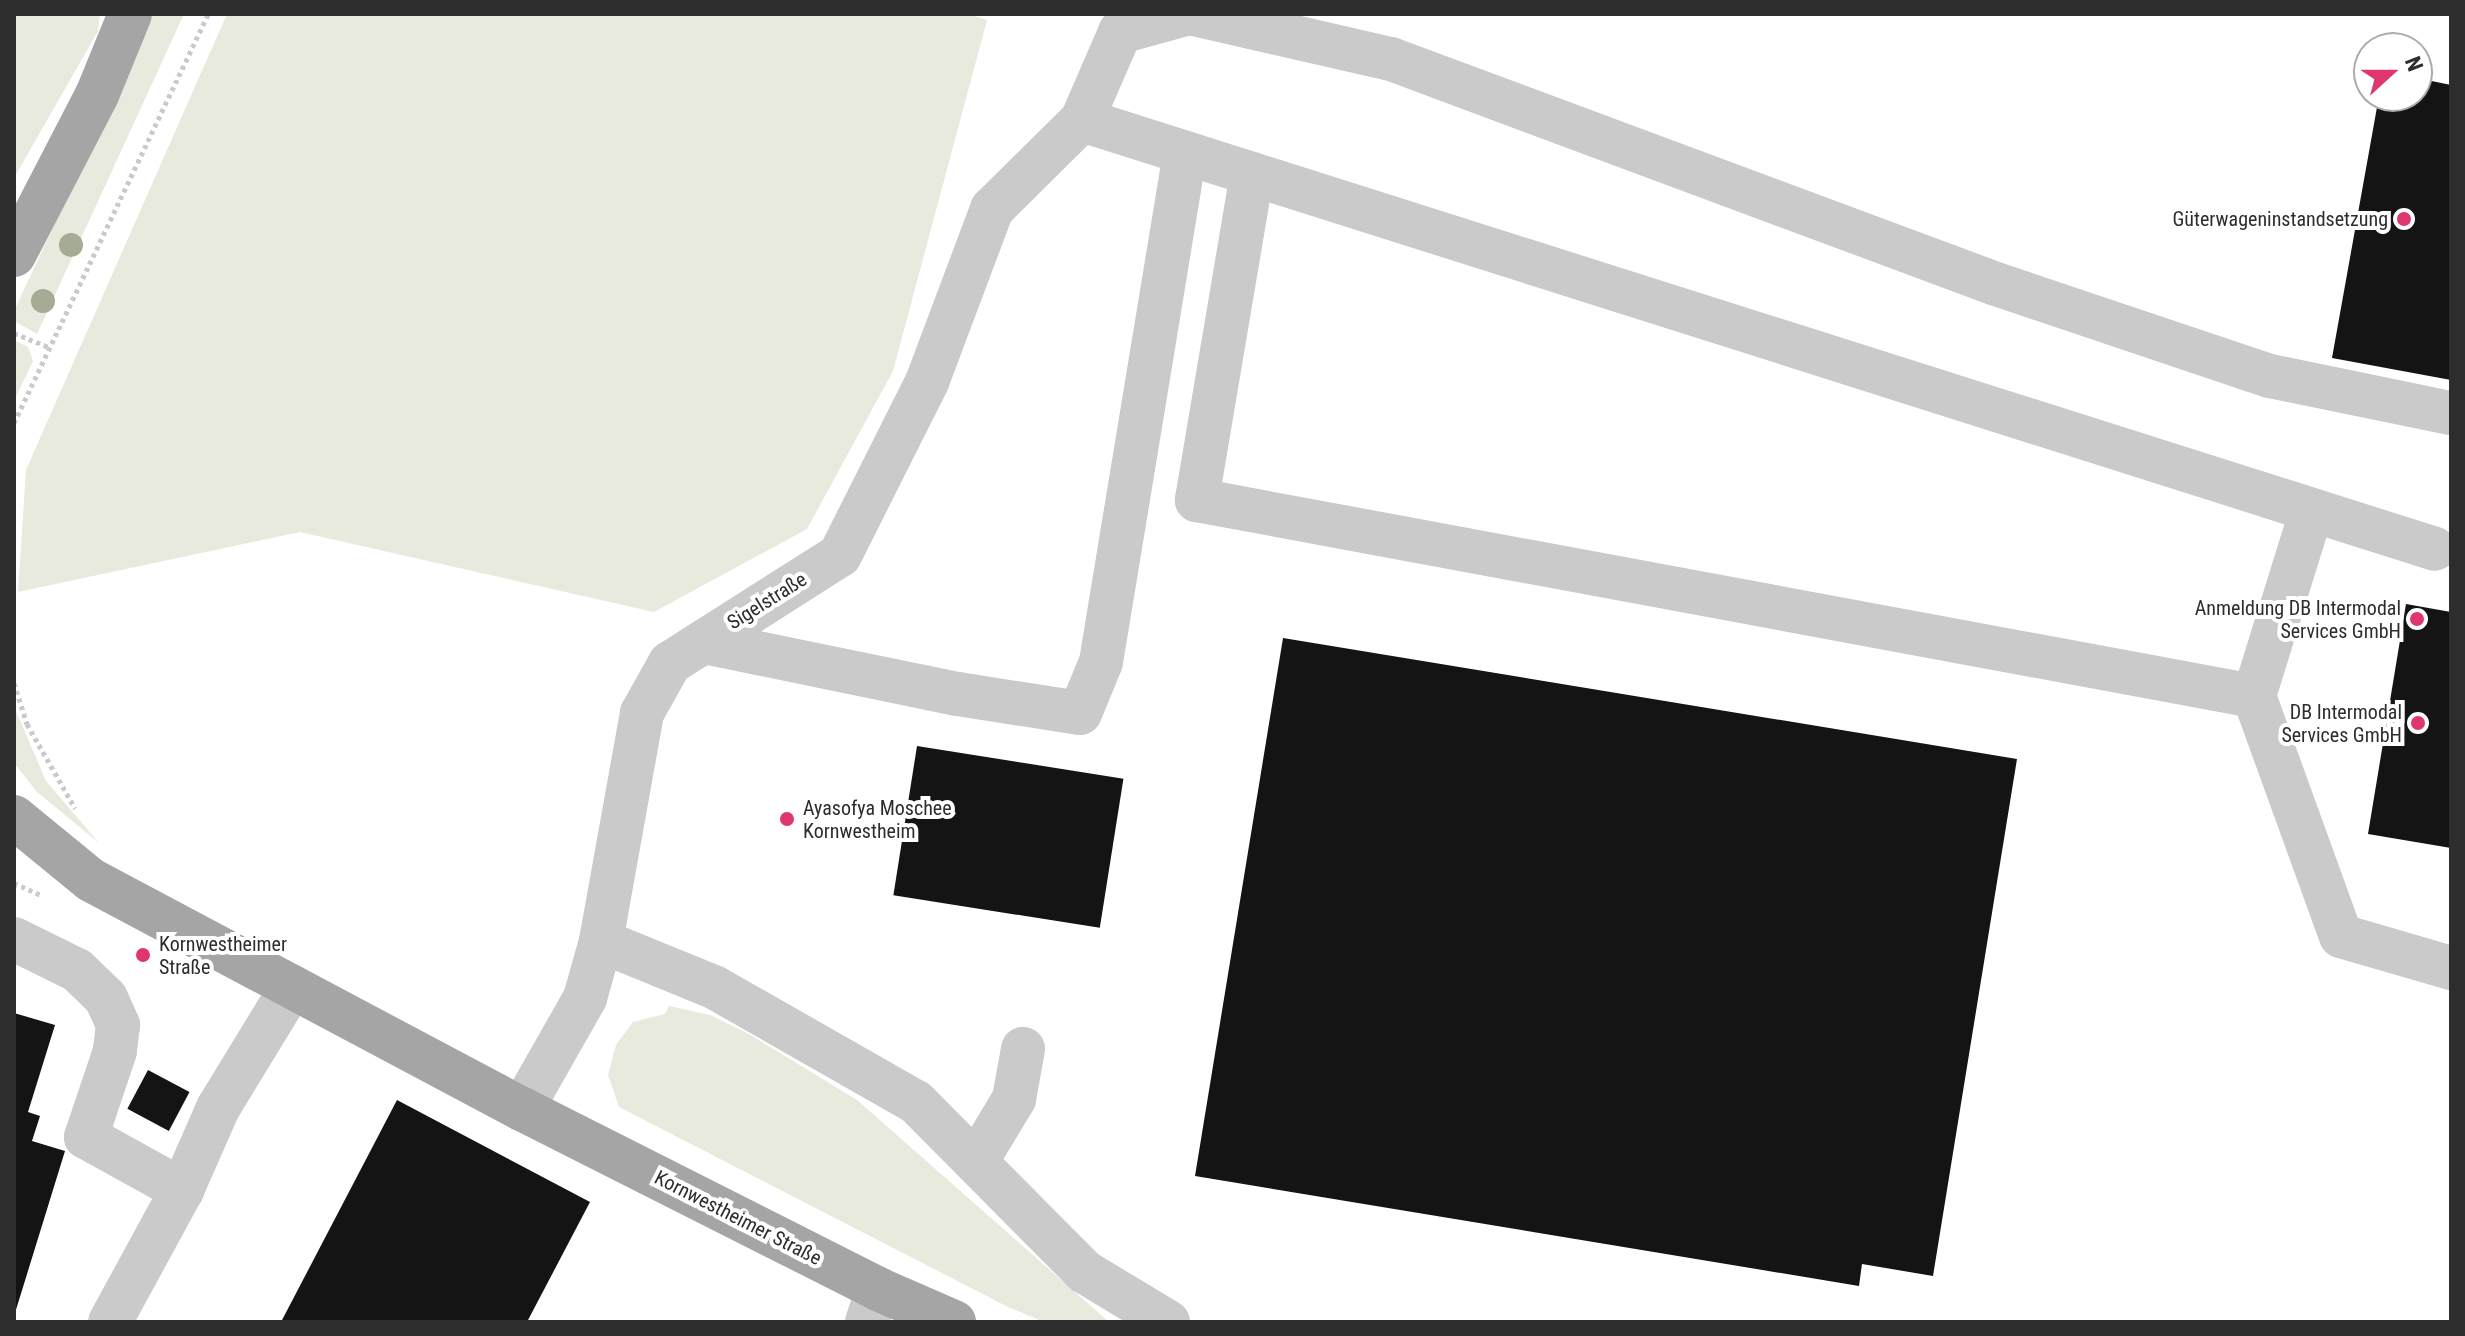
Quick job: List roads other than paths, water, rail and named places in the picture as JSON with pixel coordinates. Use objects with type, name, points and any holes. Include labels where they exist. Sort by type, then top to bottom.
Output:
[{"type":"main road","points":[[14,255],[97,95],[130,14]]},
{"type":"main road","name":"Kornwestheimer Straße","points":[[14,817],[91,880],[522,1109],[872,1306],[954,1322]]},
{"type":"street","points":[[1186,14],[1120,32],[1082,120],[2311,513],[2435,549]]},
{"type":"street","points":[[1194,14],[1391,59],[1776,205],[2270,376],[2451,413]]},
{"type":"street","name":"Sigelstraße","points":[[522,1109],[585,998],[601,941],[642,713],[670,663],[840,555],[927,382],[992,209],[1082,120]]},
{"type":"street","points":[[704,642],[958,694],[1080,713],[1101,662],[1185,153]]},
{"type":"street","points":[[1252,174],[1197,500],[2254,696]]},
{"type":"street","points":[[2311,513],[2254,696],[2341,936],[2451,968]]},
{"type":"street","points":[[14,939],[77,970],[106,998],[118,1025],[115,1051],[86,1137],[182,1190]]},
{"type":"street","points":[[601,941],[714,987],[916,1102],[1085,1272],[1168,1322]]},
{"type":"street","points":[[110,1322],[182,1190],[218,1108],[292,987]]},
{"type":"street","points":[[976,1162],[1014,1099],[1023,1049]]},
{"type":"place","name":"Güterwageninstandsetzung","points":[[2404,219]]},
{"type":"place","name":"Anmeldung DB Intermodal Services GmbH","points":[[2417,619]]},
{"type":"place","name":"DB Intermodal Services GmbH","points":[[2418,723]]},
{"type":"place","name":"Ayasofya Moschee Kornwestheim","points":[[787,819]]},
{"type":"place","name":"Kornwestheimer Straße","points":[[143,955]]}]
